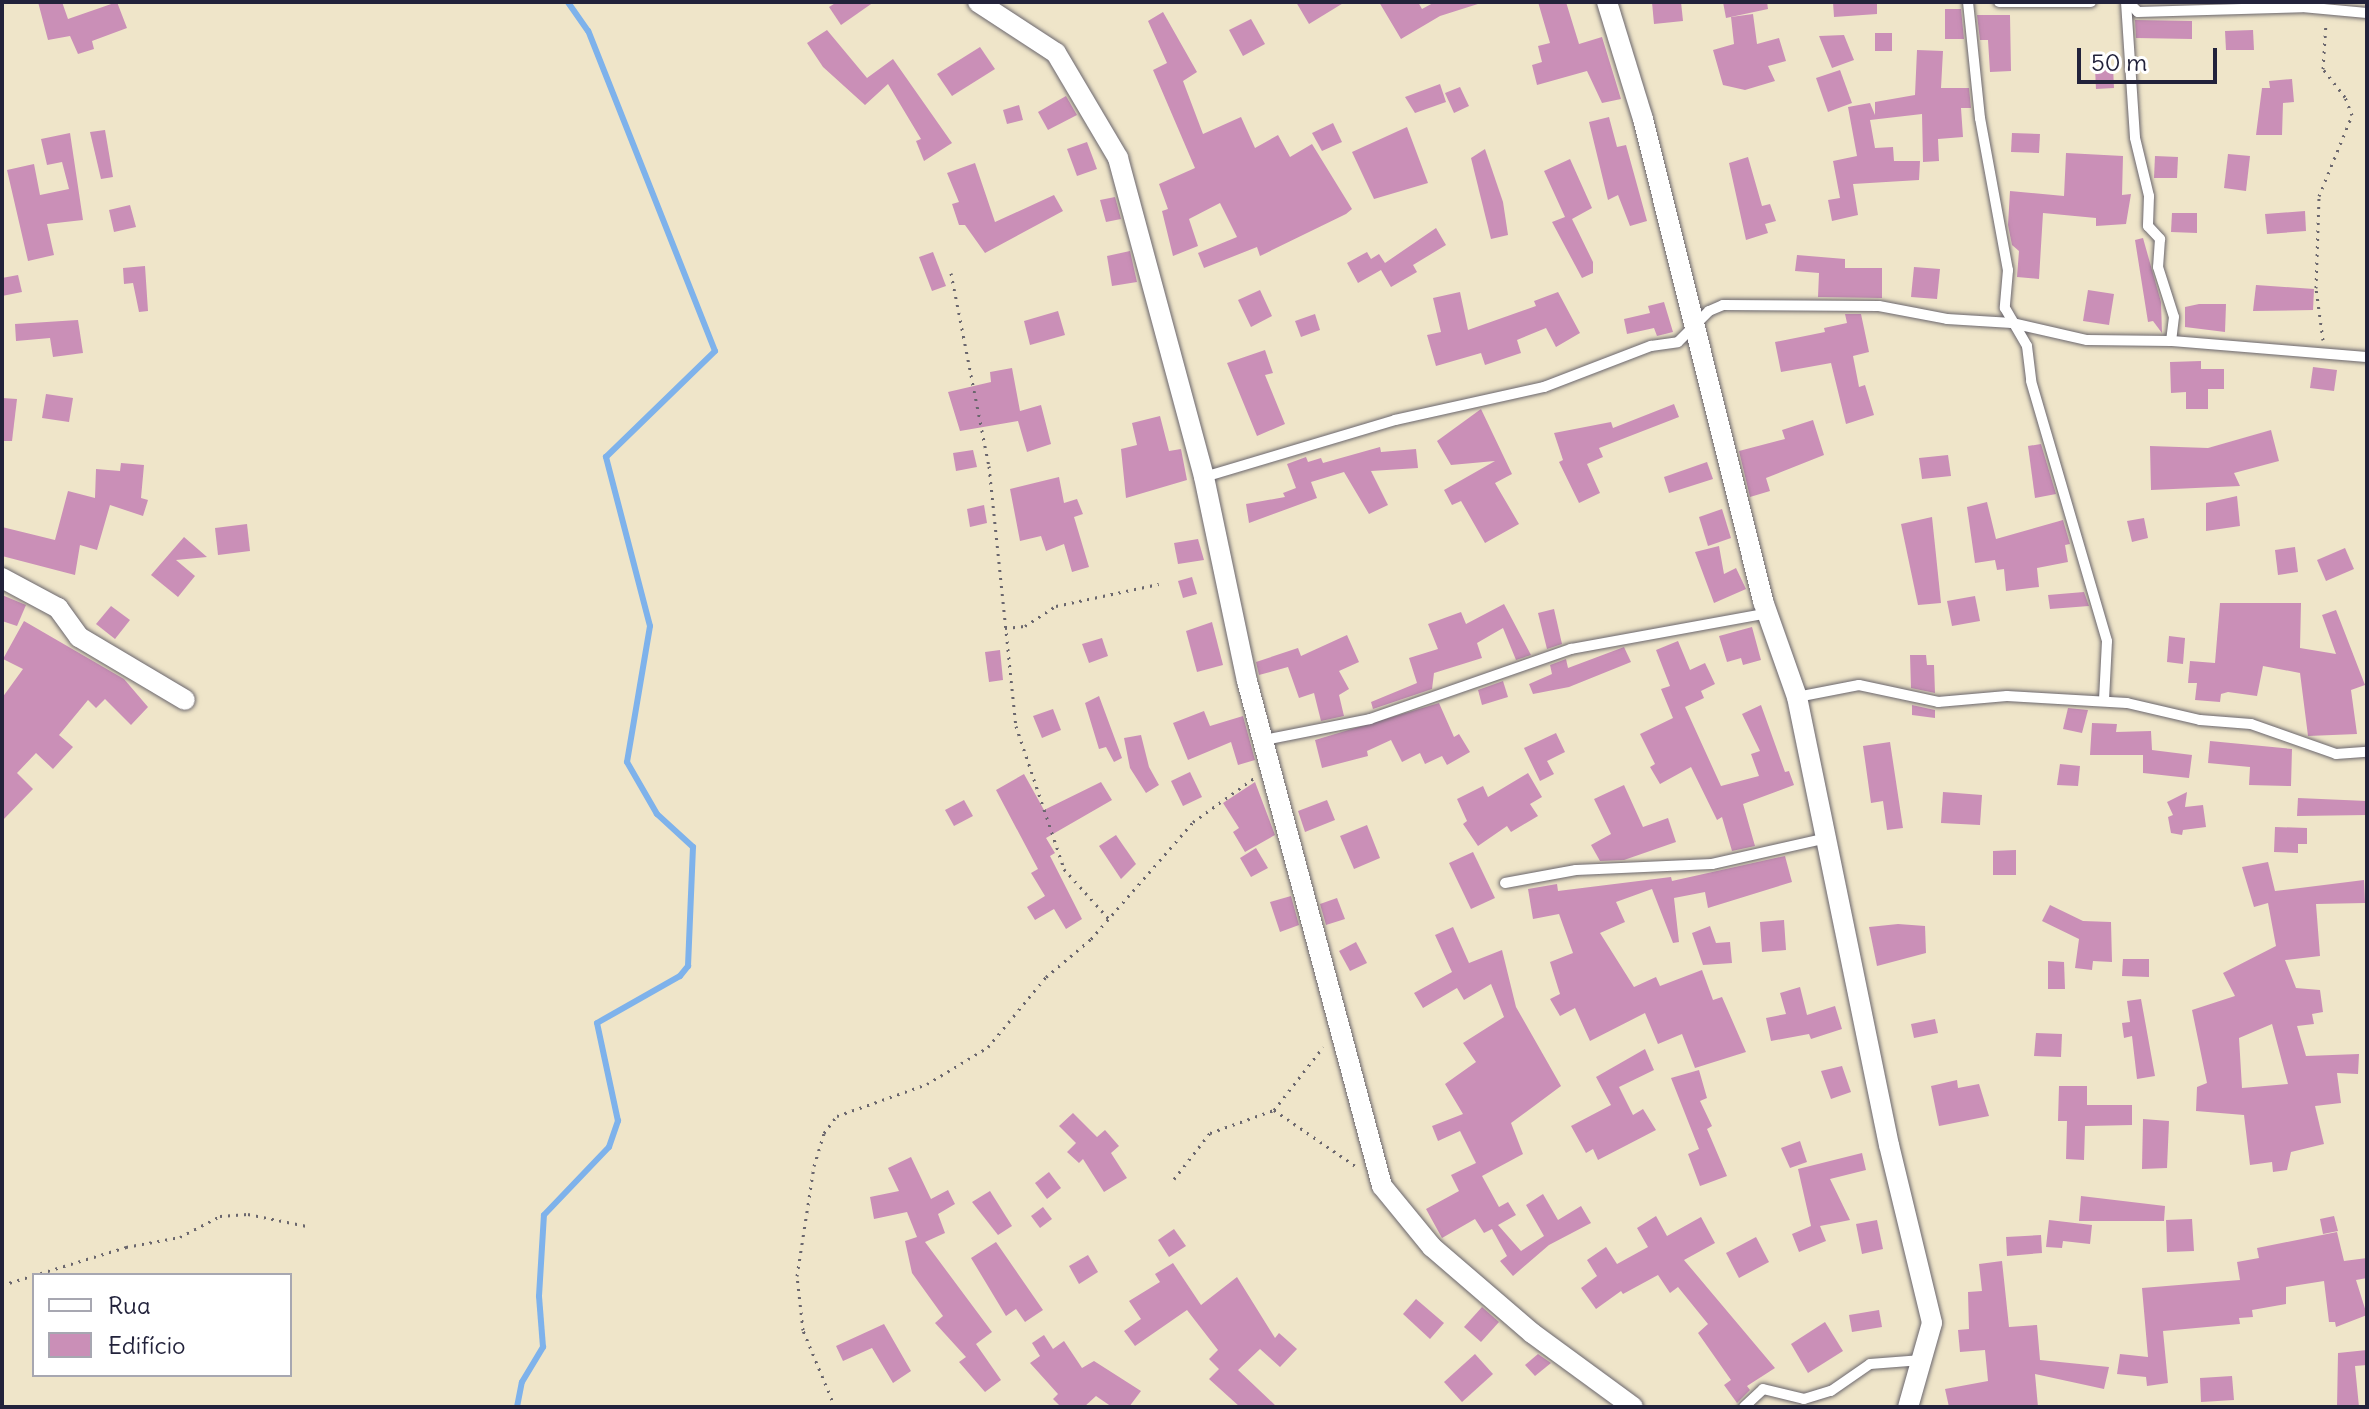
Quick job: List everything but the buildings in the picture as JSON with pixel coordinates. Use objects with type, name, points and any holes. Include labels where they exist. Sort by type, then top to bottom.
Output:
[{"type":"street","points":[[978,2],[1056,53],[1118,158],[1204,477],[1223,586],[1382,1186],[1432,1247],[1532,1333],[1633,1407]]},
{"type":"street","points":[[1607,2],[1697,327],[1763,601],[1771,613],[1797,697],[1823,839],[1932,1323],[1908,1407]]},
{"type":"street","points":[[2,578],[58,608],[79,637],[185,700]]},
{"type":"lane","points":[[1968,2],[1980,118],[2008,270],[2005,308],[2027,346],[2031,381],[2107,641],[2104,701]]},
{"type":"lane","points":[[1999,2],[2091,2]]},
{"type":"lane","points":[[2127,2],[2135,138],[2149,196],[2148,226],[2160,239],[2158,267],[2174,317],[2171,341]]},
{"type":"lane","points":[[2127,2],[2138,12],[2286,5],[2367,13]]},
{"type":"lane","points":[[1204,477],[1395,420],[1544,387],[1651,346],[1678,342],[1697,327],[1709,311],[1723,305],[1879,306],[2012,323],[2087,340],[2171,341],[2367,357]]},
{"type":"lane","points":[[1264,740],[1370,719],[1571,649],[1771,613]]},
{"type":"lane","points":[[1797,697],[1859,685],[1938,702],[2007,696],[2104,701],[2251,724],[2336,754],[2367,752]]},
{"type":"lane","points":[[1505,883],[1576,870],[1712,864],[1823,839]]},
{"type":"lane","points":[[1744,1407],[1763,1389],[1804,1399],[1831,1391],[1870,1364],[1922,1360]]},
{"type":"path","points":[[2322,352],[2316,288],[2319,196],[2352,115],[2345,97],[2323,69],[2326,10]]},
{"type":"path","points":[[951,273],[989,466],[1010,702],[1050,834],[1064,869],[1109,919]]},
{"type":"path","points":[[1005,628],[1025,626],[1056,606],[1159,584]]},
{"type":"path","points":[[835,1407],[803,1330],[797,1276],[824,1133],[837,1116],[927,1084],[988,1047],[1046,977],[1109,919],[1193,822],[1271,769]]},
{"type":"path","points":[[1174,1179],[1210,1133],[1274,1110],[1315,1055],[1341,1037]]},
{"type":"path","points":[[1274,1110],[1382,1186]]},
{"type":"path","points":[[41,1273],[126,1247],[180,1237],[220,1216],[248,1214],[307,1226]]},
{"type":"path","points":[[2,1285],[32,1276]]},
{"type":"waterway","points":[[517,1407],[522,1382],[543,1347],[539,1296],[544,1215],[609,1147],[618,1121],[597,1023],[680,976],[688,966],[693,847],[657,814],[627,762],[650,626],[606,457],[715,351],[588,31],[568,2]]}]
